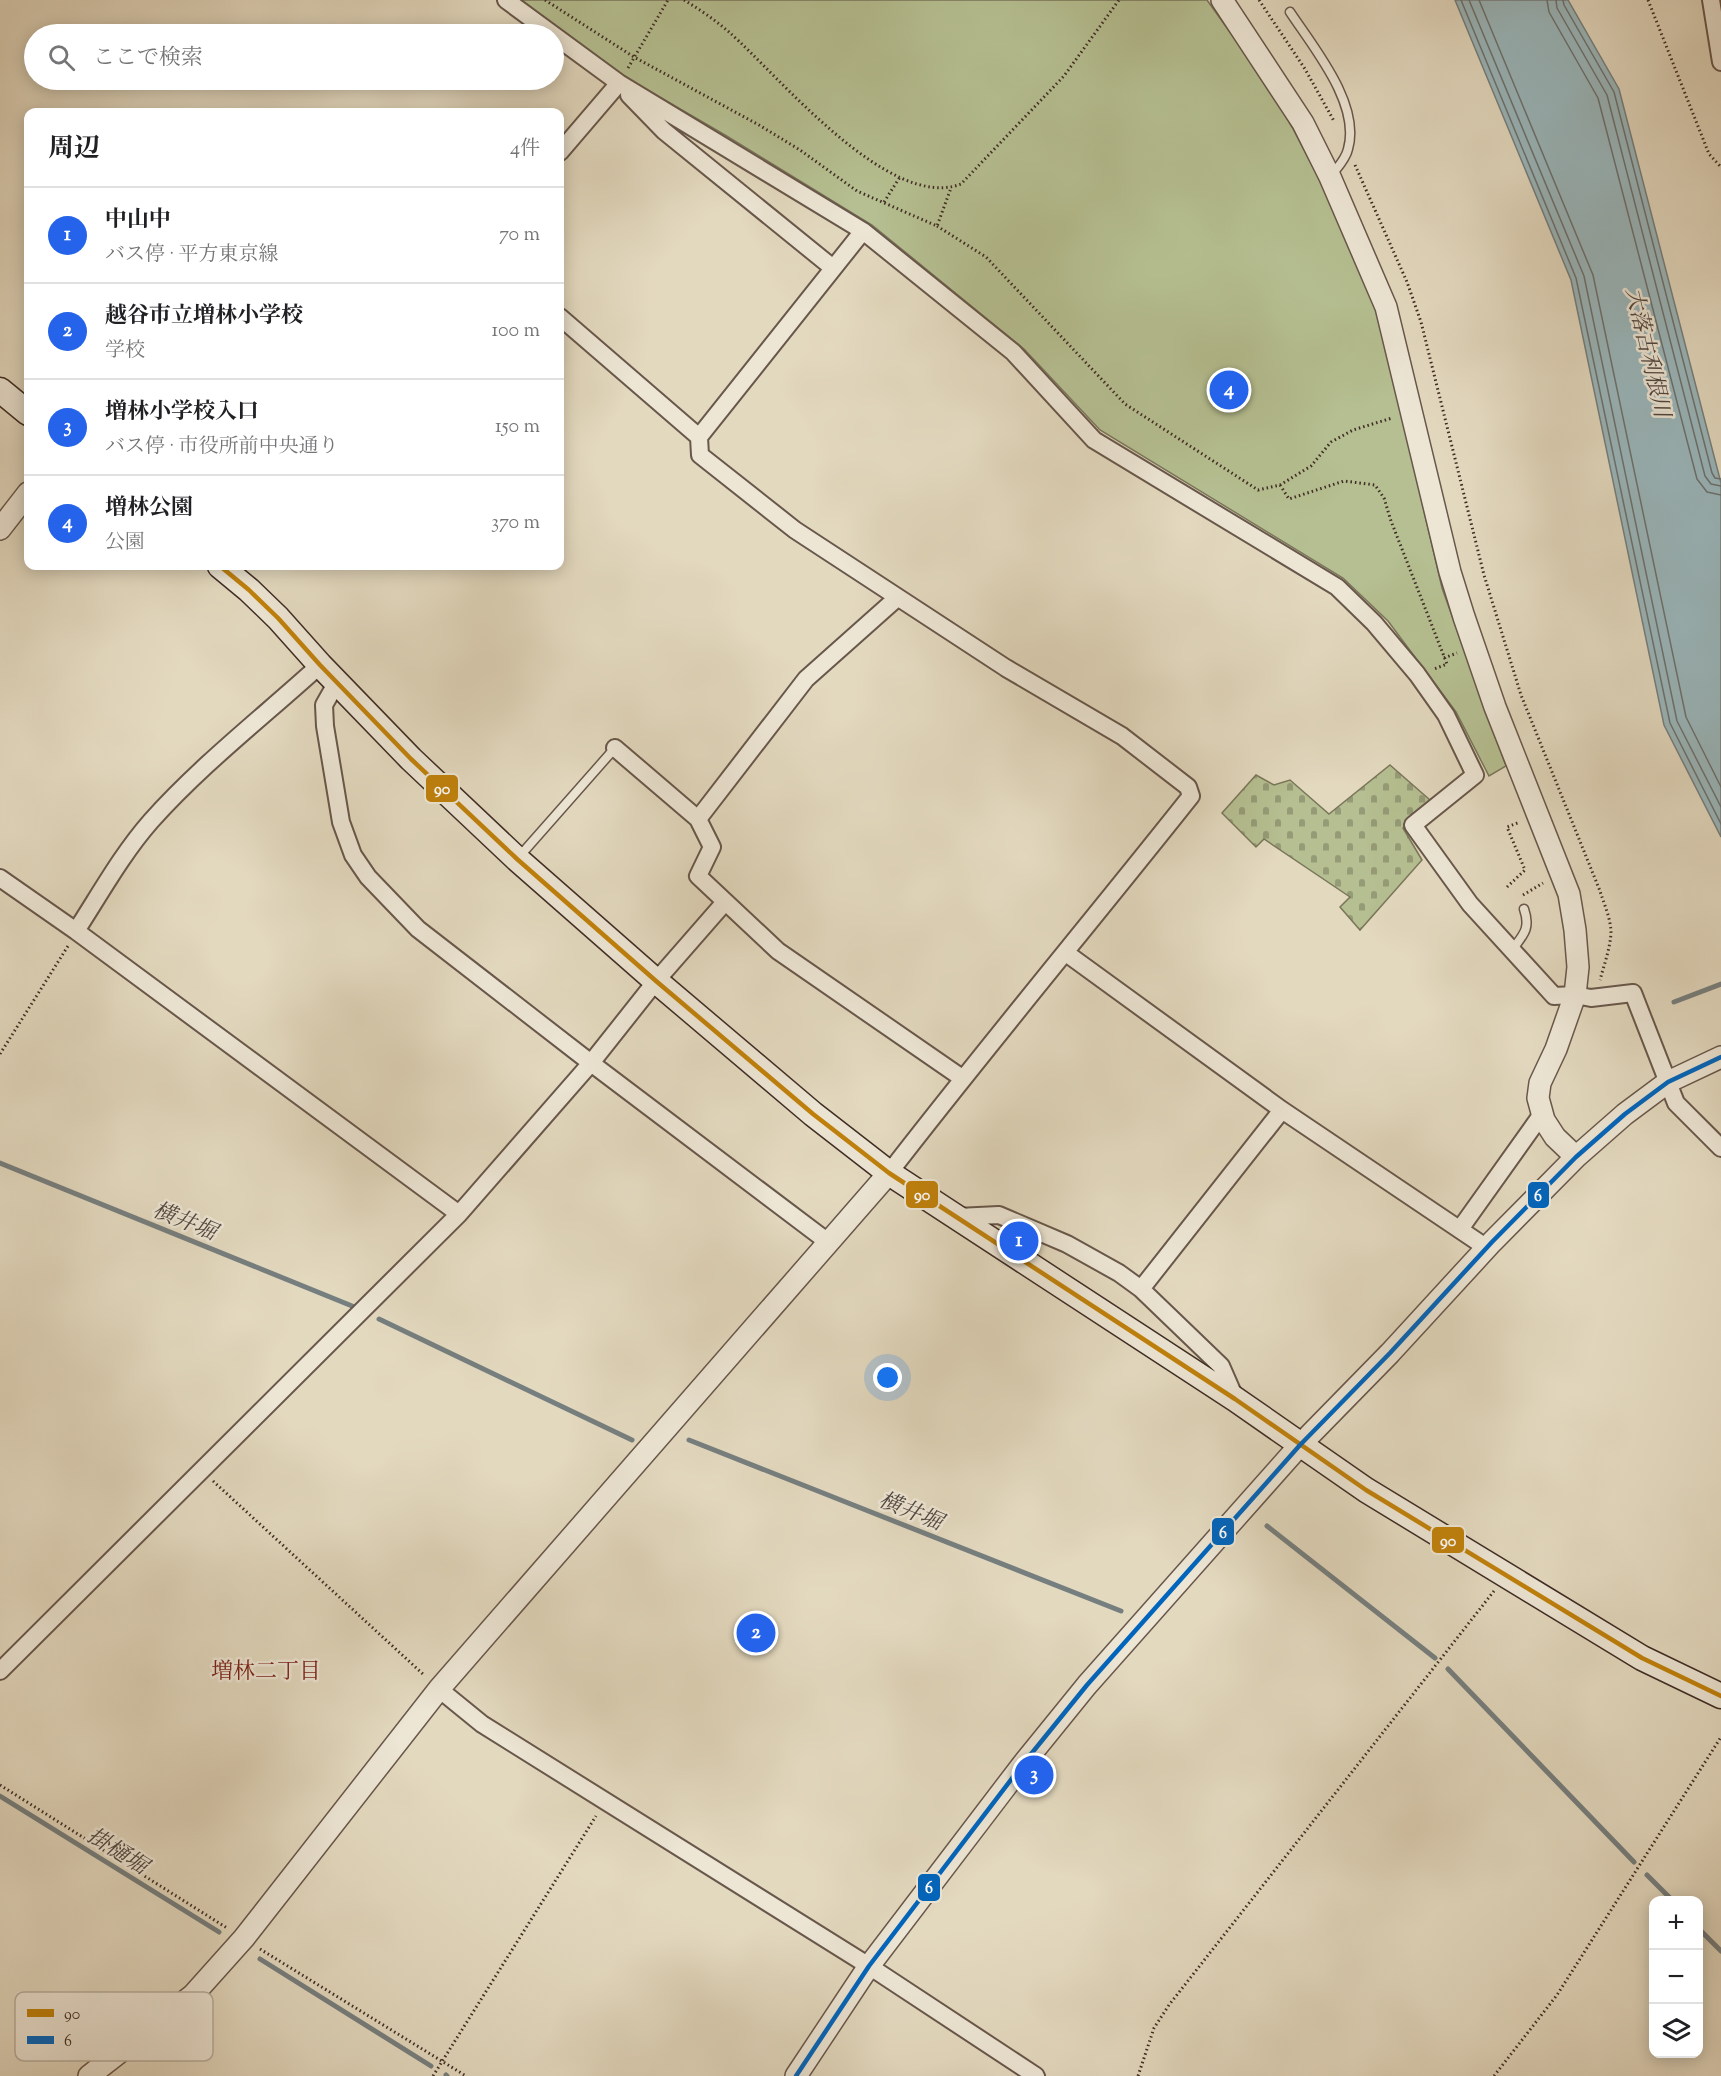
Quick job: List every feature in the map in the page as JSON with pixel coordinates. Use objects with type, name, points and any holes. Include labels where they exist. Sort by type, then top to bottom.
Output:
[{"type":"main road","points":[[0,390],[24,410]]},
{"type":"main road","points":[[225,570],[278,618],[411,759],[517,859],[813,1114],[889,1173],[1235,1399],[1366,1490],[1642,1658],[1721,1696]]},
{"type":"street","points":[[506,0],[538,24]]},
{"type":"street","points":[[1222,0],[1303,123],[1330,177],[1386,307],[1450,572],[1464,617],[1495,707],[1569,894],[1583,997],[1540,1083],[1538,1098],[1542,1114],[1555,1137],[1576,1157]]},
{"type":"street","points":[[1711,0],[1721,62]]},
{"type":"street","points":[[564,43],[619,84],[863,231],[1013,352],[1094,440],[1337,587],[1374,623],[1417,674],[1446,715],[1475,775],[1413,825],[1470,904],[1554,996],[1583,997],[1633,993],[1676,1103],[1721,1148]]},
{"type":"street","points":[[564,147],[619,84]]},
{"type":"street","points":[[619,84],[646,115],[664,131],[833,268]]},
{"type":"street","points":[[196,1992],[250,1931],[439,1689],[889,1173],[962,1078],[1066,953],[1191,796],[1188,787],[1122,736],[1006,668],[897,598],[795,530],[700,455],[699,437],[863,231]]},
{"type":"street","points":[[564,320],[699,437]]},
{"type":"street","points":[[0,529],[24,498]]},
{"type":"street","points":[[698,819],[806,679],[897,598]]},
{"type":"street","points":[[76,931],[118,865],[150,822],[194,778],[320,665]]},
{"type":"street","points":[[337,682],[324,705],[325,726],[341,822],[353,855],[368,877],[418,929],[828,1242]]},
{"type":"street","points":[[615,748],[698,819],[712,847],[698,876],[725,902],[778,951],[962,1078]]},
{"type":"street","points":[[0,878],[76,931],[459,1214]]},
{"type":"street","points":[[0,1671],[459,1214],[591,1063],[656,981],[725,902]]},
{"type":"street","points":[[1066,953],[1282,1110],[1487,1248]]},
{"type":"street","points":[[796,2076],[869,1966],[1015,1774],[1087,1685],[1300,1445],[1576,1157],[1625,1114],[1668,1082],[1721,1057]]},
{"type":"street","points":[[1141,1289],[1282,1110]]},
{"type":"street","points":[[1460,1229],[1542,1114]]},
{"type":"street","points":[[957,1217],[999,1215],[1067,1244],[1119,1273],[1141,1289],[1221,1366],[1235,1399]]},
{"type":"street","points":[[439,1689],[482,1724],[869,1966],[1036,2076]]},
{"type":"street","points":[[88,2076],[107,2061]]},
{"type":"lane","points":[[1290,12],[1343,97],[1349,115],[1348,149],[1330,177]]},
{"type":"lane","points":[[517,859],[615,748]]},
{"type":"lane","points":[[1512,950],[1525,932],[1528,921],[1524,909]]},
{"type":"path","points":[[545,0],[634,57],[800,150],[857,191],[938,226],[986,257],[1125,404],[1258,490],[1280,485],[1311,466],[1331,442],[1353,430],[1411,411]]},
{"type":"path","points":[[619,84],[668,0]]},
{"type":"path","points":[[684,0],[728,32],[842,141],[900,177],[916,184],[936,188],[951,188],[961,184],[1064,76],[1119,0]]},
{"type":"path","points":[[1259,0],[1305,69],[1348,149],[1407,282],[1421,322],[1484,575],[1514,673],[1600,891],[1609,920],[1611,932],[1609,946],[1599,986],[1583,997]]},
{"type":"path","points":[[1648,0],[1708,154],[1721,167]]},
{"type":"path","points":[[884,202],[900,177]]},
{"type":"path","points":[[938,226],[951,188]]},
{"type":"path","points":[[1280,485],[1289,499],[1344,481],[1375,485],[1384,498],[1447,664],[1417,674]]},
{"type":"path","points":[[1507,887],[1525,870],[1508,826],[1523,822]]},
{"type":"path","points":[[1517,899],[1543,884],[1562,877]]},
{"type":"path","points":[[0,1054],[76,931]]},
{"type":"path","points":[[203,1471],[439,1689]]},
{"type":"path","points":[[1138,2076],[1154,2028],[1169,2005],[1506,1576]]},
{"type":"path","points":[[1494,2076],[1557,1995],[1721,1737]]},
{"type":"path","points":[[434,2075],[605,1803]]},
{"type":"green space","points":[[519,0],[1207,0],[1267,84],[1292,127],[1317,175],[1370,291],[1382,330],[1442,588],[1506,766],[1489,776],[1456,712],[1388,621],[1343,578],[1100,430],[1024,349],[872,225],[630,80],[564,32],[564,24],[552,24]]},
{"type":"green space","points":[[1390,765],[1430,800],[1403,828],[1422,860],[1360,930],[1340,907],[1350,897],[1264,839],[1256,847],[1222,813],[1256,775],[1274,785],[1290,780],[1329,814]]},
{"type":"water","name":"大落古利根川","points":[[1455,0],[1568,0],[1619,89],[1721,483],[1721,837],[1664,725],[1571,280]]},
{"type":"waterway","points":[[1674,1002],[1721,984]]},
{"type":"waterway","name":"横井堀","points":[[0,1163],[357,1308]]},
{"type":"waterway","name":"横井堀","points":[[379,1319],[632,1440]]},
{"type":"waterway","name":"横井堀","points":[[689,1440],[1121,1611]]},
{"type":"waterway","points":[[1267,1526],[1435,1658]]},
{"type":"waterway","points":[[1448,1669],[1634,1862]]},
{"type":"waterway","name":"掛樋堀","points":[[0,1796],[219,1932]]},
{"type":"waterway","points":[[1647,1875],[1668,1896]]},
{"type":"waterway","points":[[1703,1933],[1721,1951]]},
{"type":"waterway","name":"掛樋堀","points":[[260,1959],[431,2066]]},
{"type":"transit line","name":"90","points":[[225,570],[278,618],[411,759],[517,859],[813,1114],[889,1173],[1235,1399],[1366,1490],[1642,1658],[1721,1696]]},
{"type":"transit line","name":"6","points":[[796,2076],[869,1966],[1023,1764],[1087,1685],[1300,1445],[1390,1353],[1492,1242],[1576,1157],[1625,1114],[1668,1082],[1721,1057]]},
{"type":"place","name":"増林公園","points":[[1229,390]]},
{"type":"place","name":"中山中","points":[[1019,1241]]},
{"type":"place","name":"越谷市立増林小学校","points":[[756,1633]]},
{"type":"place","name":"増林小学校入口","points":[[1034,1775]]},
{"type":"district","name":"増林二丁目","points":[[266,1670]]}]
